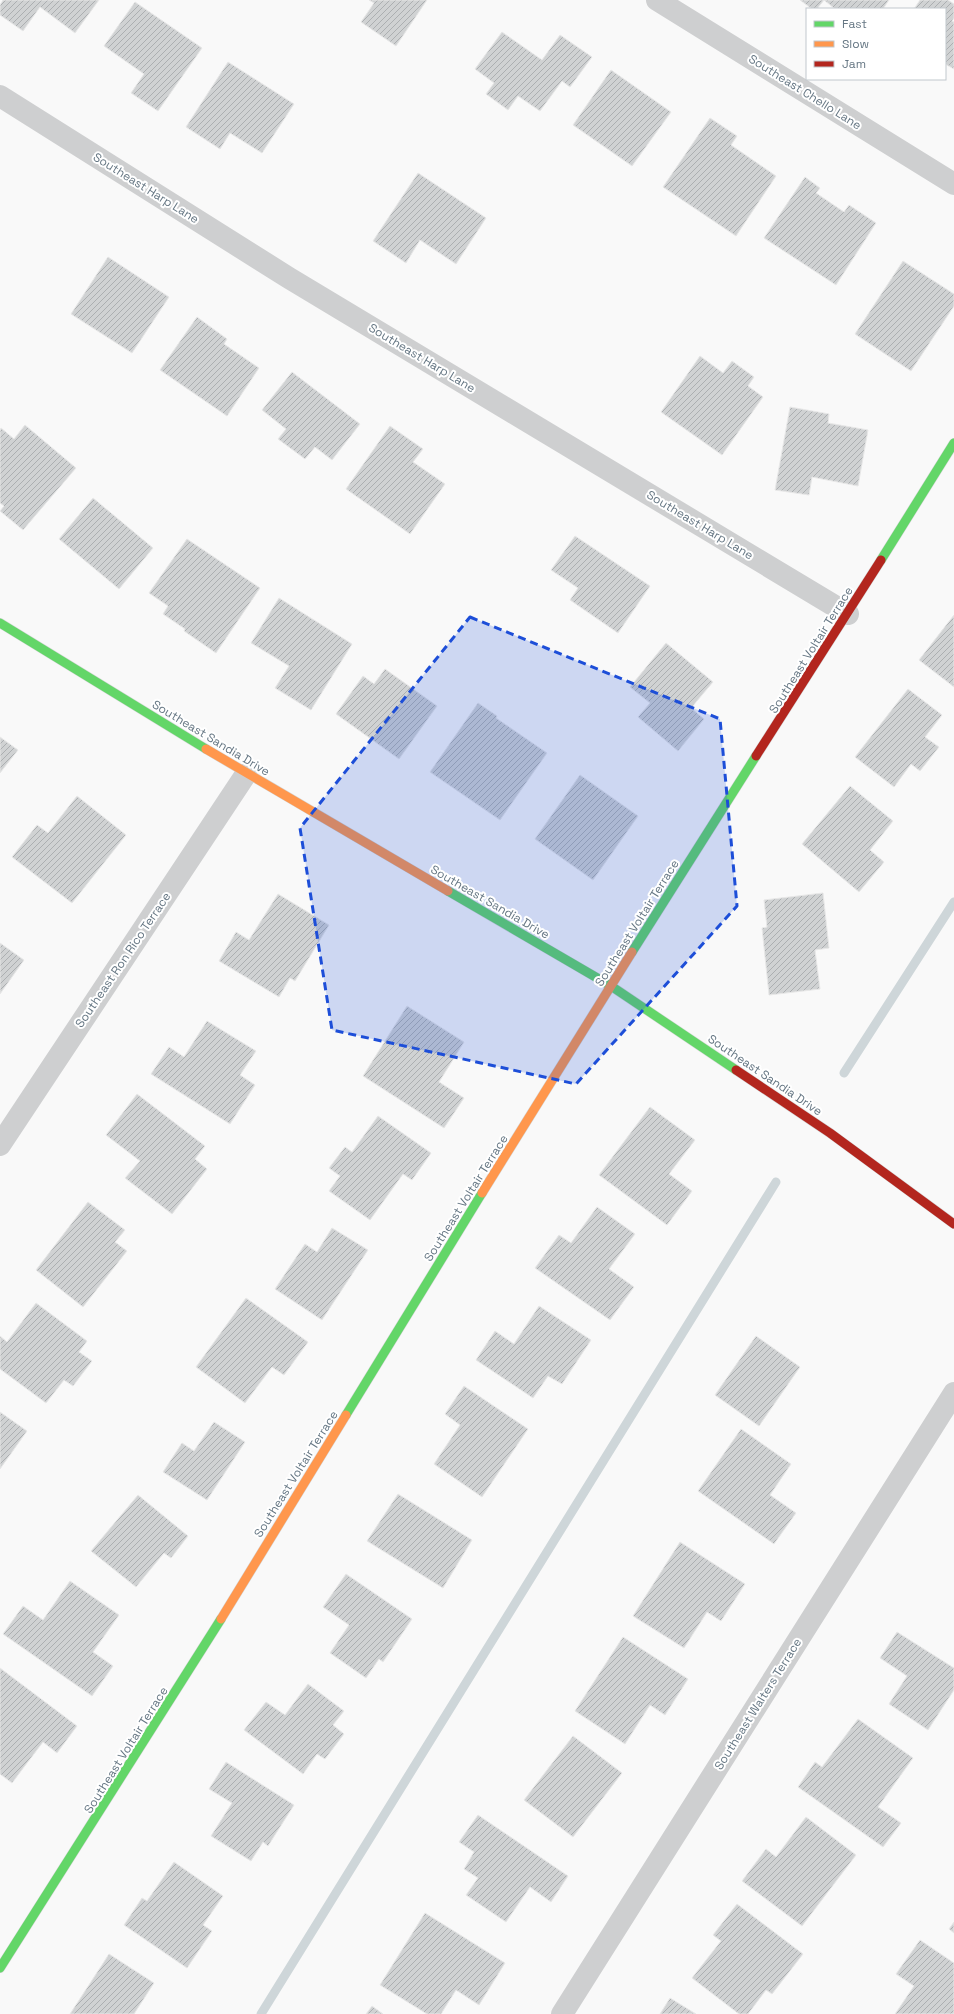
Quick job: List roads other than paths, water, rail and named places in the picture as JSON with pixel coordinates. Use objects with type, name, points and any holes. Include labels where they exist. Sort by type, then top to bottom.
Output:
[{"type":"street","name":"Southeast Chello Lane","points":[[657,0],[954,184]]},
{"type":"street","name":"Southeast Harp Lane","points":[[0,96],[289,278],[848,614]]},
{"type":"street","name":"Southeast Voltair Terrace","points":[[0,1968],[110,1798],[611,986],[848,614],[954,443]]},
{"type":"street","name":"Southeast Sandia Drive","points":[[0,623],[246,774],[611,986],[830,1133],[954,1224]]},
{"type":"street","name":"Southeast Ron Rico Terrace","points":[[1,1142],[246,774]]},
{"type":"street","name":"Southeast Walters Terrace","points":[[562,2014],[954,1393]]},
{"type":"waterway","points":[[844,1073],[954,902]]},
{"type":"waterway","points":[[261,2014],[776,1182]]}]
